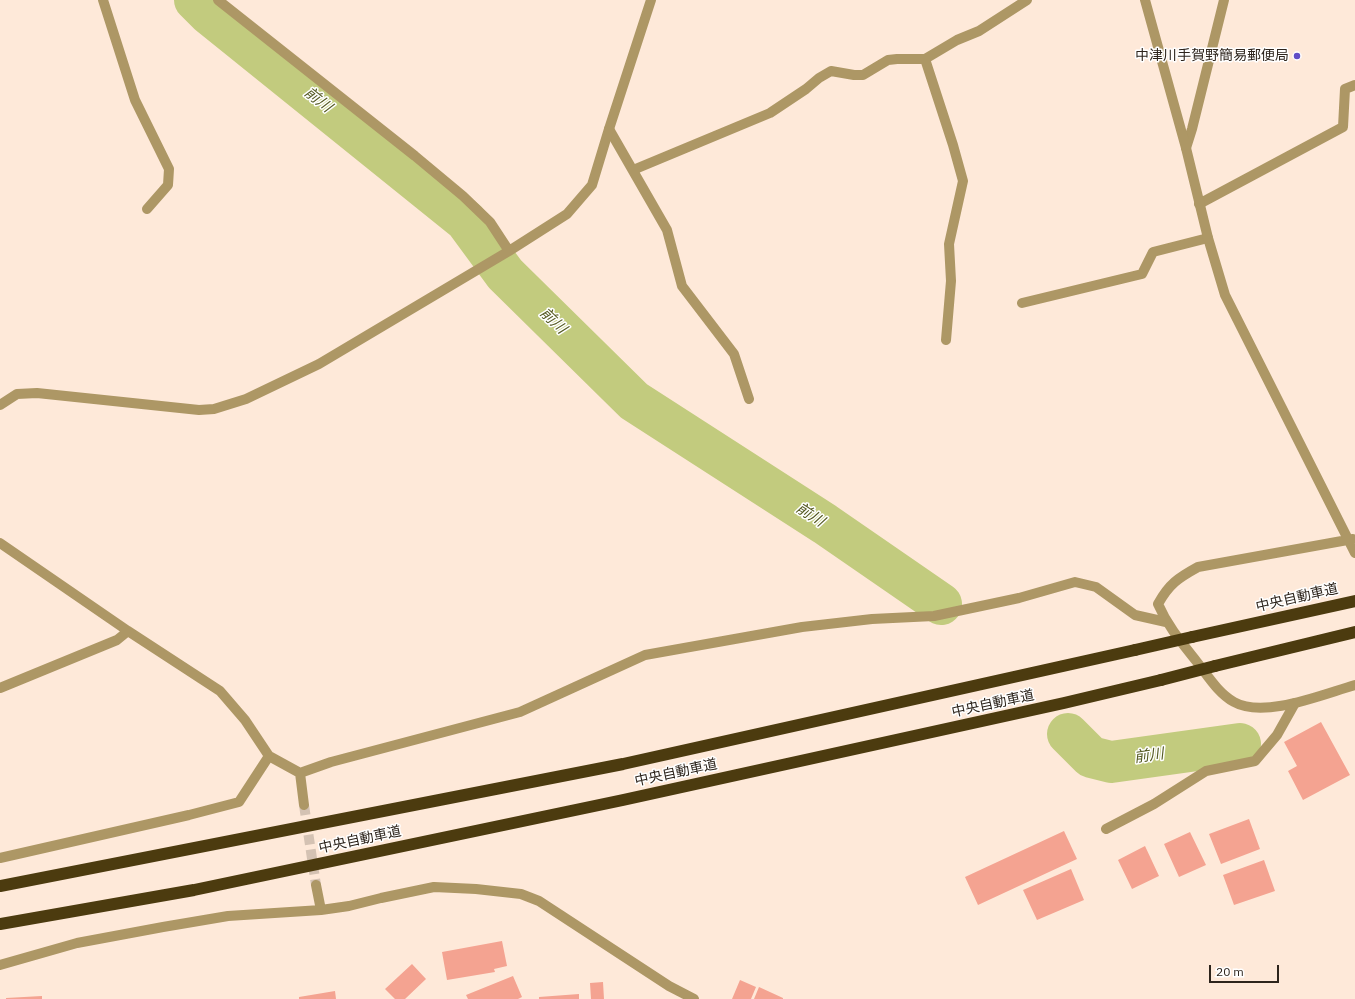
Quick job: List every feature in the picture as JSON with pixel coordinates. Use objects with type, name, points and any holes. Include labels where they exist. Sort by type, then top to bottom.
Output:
[{"type":"highway","name":"中央自動車道","points":[[0,886],[622,764],[1355,601]]},
{"type":"highway","name":"中央自動車道","points":[[0,924],[194,890],[599,805],[1064,703],[1355,632]]},
{"type":"street","points":[[104,0],[135,100],[169,169],[168,186],[147,210]]},
{"type":"street","points":[[218,0],[416,156],[463,196],[490,222],[509,251]]},
{"type":"street","points":[[0,405],[17,394],[37,393],[199,410],[214,409],[246,399],[319,364],[509,251],[567,214],[592,186],[651,0]]},
{"type":"street","points":[[633,170],[770,114],[831,71],[863,75],[888,60],[897,58],[925,59],[957,40],[979,31],[1027,0]]},
{"type":"street","points":[[1145,0],[1186,148],[1208,238],[1225,295],[1352,539],[1355,553]]},
{"type":"street","points":[[1186,148],[1224,0]]},
{"type":"street","points":[[925,59],[964,181],[949,244],[951,281],[946,340]]},
{"type":"street","points":[[1199,204],[1343,127],[1345,89],[1355,85]]},
{"type":"street","points":[[609,129],[667,230],[682,286],[734,354],[749,400]]},
{"type":"street","points":[[1022,303],[1142,274],[1153,252],[1208,238]]},
{"type":"street","points":[[1352,539],[1198,567],[1178,578],[1165,592],[1158,604],[1166,622],[1218,689],[1233,702],[1245,707],[1263,709],[1295,703],[1355,685]]},
{"type":"street","points":[[0,543],[128,631],[220,691],[246,720],[269,756],[300,773],[331,762],[520,712],[645,655],[802,627],[872,618],[934,616],[1019,598],[1075,582],[1096,587],[1135,615],[1166,622]]},
{"type":"street","points":[[0,688],[117,640],[128,631]]},
{"type":"street","points":[[1106,829],[1154,804],[1206,771],[1255,761],[1277,735],[1295,703]]},
{"type":"street","points":[[0,858],[240,802],[269,756]]},
{"type":"street","points":[[300,773],[304,806]]},
{"type":"street","points":[[316,885],[321,910]]},
{"type":"street","points":[[0,965],[77,943],[221,917],[321,910],[349,906],[434,887],[476,889],[521,894],[539,901],[669,986],[694,999]]},
{"type":"building","points":[[1321,722],[1350,775],[1303,800],[1288,771],[1297,766],[1284,742]]},
{"type":"building","points":[[1249,819],[1260,849],[1221,864],[1209,834]]},
{"type":"building","points":[[1064,831],[1077,859],[978,905],[965,877]]},
{"type":"building","points":[[1190,832],[1206,865],[1179,877],[1164,844]]},
{"type":"building","points":[[1145,846],[1159,876],[1132,889],[1118,860]]},
{"type":"building","points":[[1264,860],[1275,891],[1234,905],[1223,875]]},
{"type":"building","points":[[1071,869],[1084,900],[1037,920],[1023,890]]},
{"type":"building","points":[[502,941],[507,966],[494,969],[495,972],[447,980],[442,952]]},
{"type":"building","points":[[412,964],[426,979],[405,999],[395,999],[385,989]]},
{"type":"building","points":[[513,976],[522,997],[518,999],[468,999],[466,995]]},
{"type":"building","points":[[740,980],[756,987],[751,999],[732,999]]},
{"type":"building","points":[[603,982],[604,999],[591,999],[590,983]]},
{"type":"building","points":[[759,987],[783,998],[783,999],[754,999]]},
{"type":"building","points":[[335,991],[336,999],[299,999],[299,997]]},
{"type":"building","points":[[579,994],[579,999],[539,999],[539,997]]},
{"type":"building","points":[[42,996],[42,999],[6,999],[6,998]]},
{"type":"waterway","name":"前川","points":[[195,0],[209,14],[466,221],[505,274],[634,401],[825,524],[941,604]]},
{"type":"waterway","name":"前川","points":[[1068,734],[1091,757],[1111,762],[1240,744]]},
{"type":"tunnel","points":[[304,805],[316,885]]},
{"type":"place","name":"中津川手賀野簡易郵便局","points":[[1297,56]]}]
